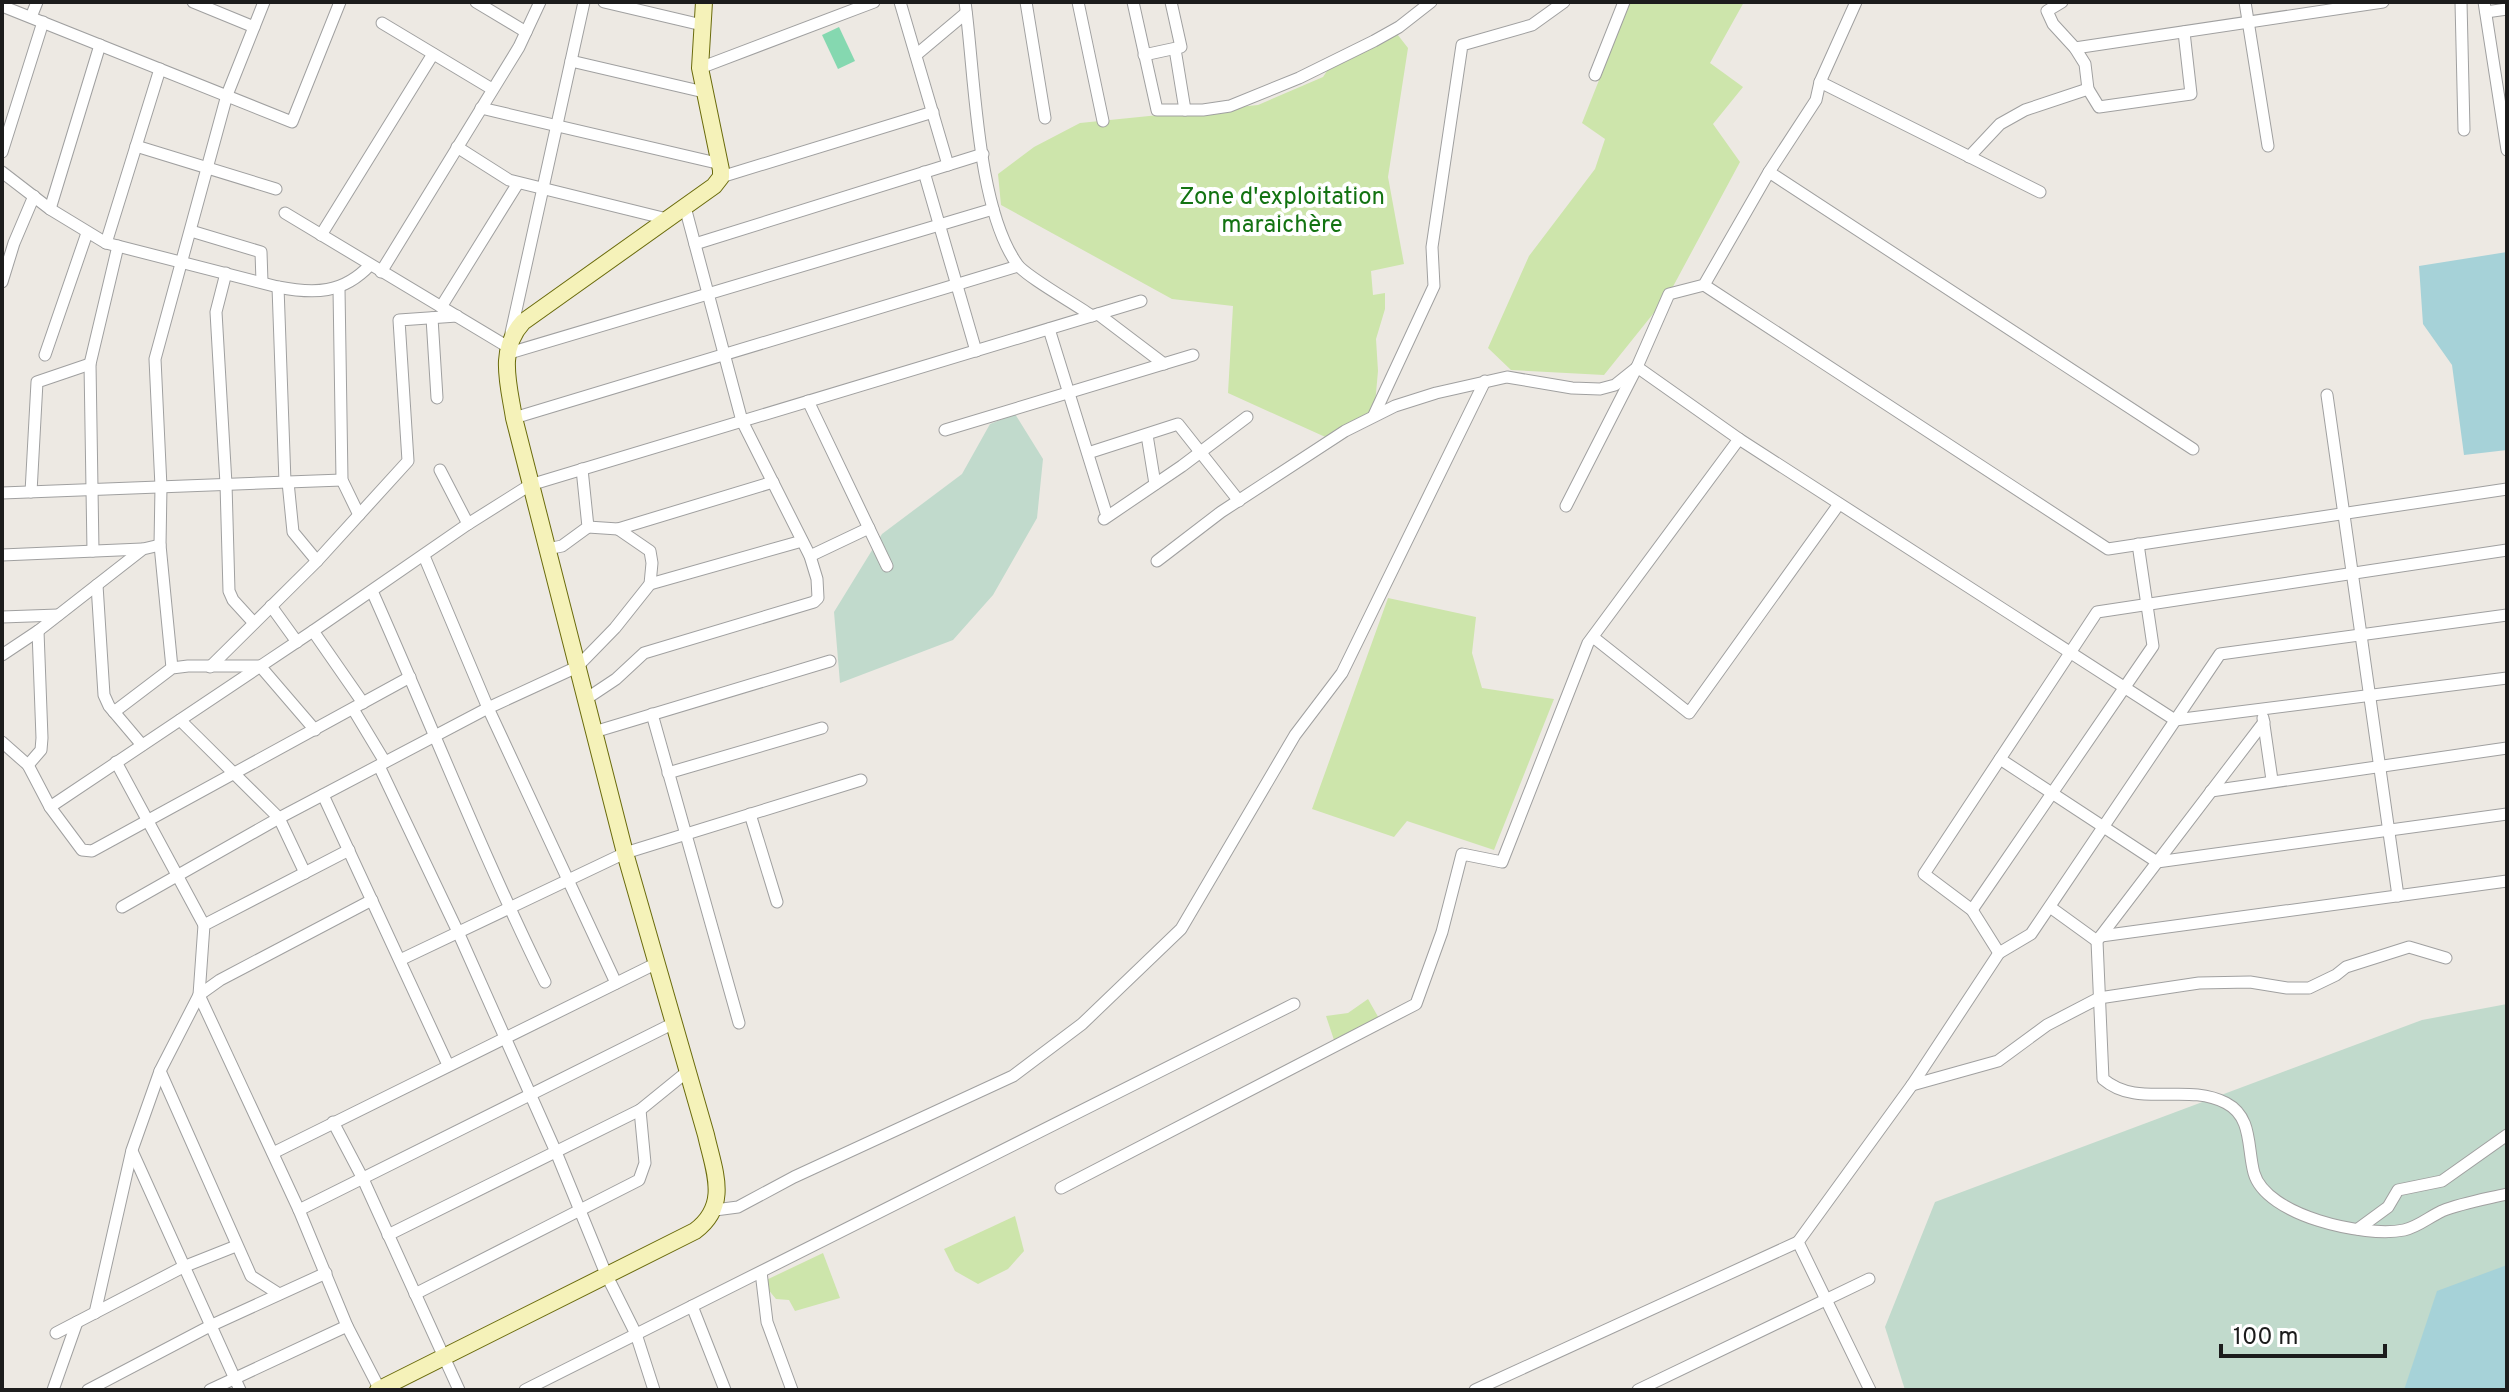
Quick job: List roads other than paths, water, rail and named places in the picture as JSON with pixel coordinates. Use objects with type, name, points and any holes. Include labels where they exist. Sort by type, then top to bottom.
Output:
[{"type":"street","points":[[31,17],[37,2]]},
{"type":"street","points":[[195,2],[254,27]]},
{"type":"street","points":[[172,668],[160,545],[161,487],[155,359],[227,95],[264,2]]},
{"type":"street","points":[[2,6],[292,122],[340,2]]},
{"type":"street","points":[[476,2],[526,32]]},
{"type":"street","points":[[2,172],[50,209],[87,233],[112,244],[302,292],[339,289],[376,269],[481,108],[540,2]]},
{"type":"street","points":[[199,995],[299,1210],[347,1326],[379,1390],[695,1231],[708,1222],[715,1210],[716,1178],[625,853],[530,485],[506,367],[584,2]]},
{"type":"street","points":[[604,2],[702,25]]},
{"type":"street","points":[[508,348],[523,322],[714,186],[721,170],[700,68],[704,2]]},
{"type":"street","points":[[700,68],[874,2]]},
{"type":"street","points":[[900,2],[948,165]]},
{"type":"street","points":[[1026,2],[1045,118]]},
{"type":"street","points":[[1078,2],[1103,121]]},
{"type":"street","points":[[1133,2],[1157,110],[1230,106],[1299,78],[1399,27],[1431,2]]},
{"type":"street","points":[[1144,55],[1181,47],[1171,2]]},
{"type":"street","points":[[1374,415],[1434,286],[1432,247],[1462,45],[1532,25],[1564,2]]},
{"type":"street","points":[[1595,75],[1624,2]]},
{"type":"street","points":[[1566,506],[1637,367],[1669,294],[1704,285],[1769,172],[1816,100],[1820,82],[1856,2]]},
{"type":"street","points":[[2062,2],[2047,11],[2053,24],[2085,64],[2088,89],[2099,107],[2191,94],[2184,32]]},
{"type":"street","points":[[2245,2],[2268,146]]},
{"type":"street","points":[[2075,48],[2346,5],[2383,2]]},
{"type":"street","points":[[2461,2],[2464,130]]},
{"type":"street","points":[[916,55],[965,7]]},
{"type":"street","points":[[965,7],[986,182],[999,229],[1018,266],[1164,364]]},
{"type":"street","points":[[2507,9],[2485,7],[2507,150]]},
{"type":"street","points":[[2,152],[43,22]]},
{"type":"street","points":[[382,23],[492,89]]},
{"type":"street","points":[[50,209],[100,45]]},
{"type":"street","points":[[1175,49],[1185,110]]},
{"type":"street","points":[[321,235],[433,54]]},
{"type":"street","points":[[571,61],[704,92]]},
{"type":"street","points":[[2494,61],[2507,66]]},
{"type":"street","points":[[93,551],[90,364],[112,244],[136,146],[160,69]]},
{"type":"street","points":[[1820,82],[2040,192]]},
{"type":"street","points":[[1969,157],[2000,124],[2025,110],[2088,89]]},
{"type":"street","points":[[481,108],[721,170],[933,112]]},
{"type":"street","points":[[136,146],[276,189]]},
{"type":"street","points":[[457,147],[518,183],[667,219]]},
{"type":"street","points":[[695,244],[983,154]]},
{"type":"street","points":[[924,172],[976,351]]},
{"type":"street","points":[[1769,172],[2193,449]]},
{"type":"street","points":[[441,307],[518,183]]},
{"type":"street","points":[[2,282],[5,260],[34,196]]},
{"type":"street","points":[[586,699],[616,679],[644,653],[814,602],[818,598],[817,579],[810,556],[742,421],[685,207]]},
{"type":"street","points":[[285,213],[508,348],[708,296],[993,209]]},
{"type":"street","points":[[191,231],[261,252],[262,282]]},
{"type":"street","points":[[45,355],[87,233]]},
{"type":"street","points":[[514,418],[1018,266]]},
{"type":"street","points":[[226,273],[216,312],[229,591],[254,623]]},
{"type":"street","points":[[1704,285],[2108,549],[2507,489]]},
{"type":"street","points":[[278,287],[286,482],[293,532],[317,561]]},
{"type":"street","points":[[339,289],[342,480],[359,515]]},
{"type":"street","points":[[50,807],[530,485],[1141,301]]},
{"type":"street","points":[[210,667],[317,561],[408,461],[399,320],[457,316]]},
{"type":"street","points":[[432,318],[437,398]]},
{"type":"street","points":[[1049,329],[1105,518],[1247,417]]},
{"type":"street","points":[[945,430],[1193,355]]},
{"type":"street","points":[[31,492],[37,382],[90,364]]},
{"type":"street","points":[[1157,561],[1239,501],[1374,415],[1416,398],[1507,377],[1572,388],[1600,389],[1615,385],[1637,367]]},
{"type":"street","points":[[1637,367],[1739,439],[2175,720],[2263,716],[2369,696],[2507,678]]},
{"type":"street","points":[[715,1210],[738,1207],[794,1177],[1013,1076],[1082,1024],[1181,929],[1295,735],[1342,673],[1485,381]]},
{"type":"street","points":[[2327,395],[2398,896]]},
{"type":"street","points":[[808,401],[887,566]]},
{"type":"street","points":[[1088,453],[1178,424],[1239,501]]},
{"type":"street","points":[[1147,435],[1155,484]]},
{"type":"street","points":[[1061,1188],[1416,1004],[1442,932],[1462,854],[1502,862],[1593,637],[1739,439]]},
{"type":"street","points":[[582,469],[588,527]]},
{"type":"street","points":[[440,470],[468,524]]},
{"type":"street","points":[[2,493],[342,480]]},
{"type":"street","points":[[547,549],[562,546],[588,527],[618,529],[773,482]]},
{"type":"street","points":[[1593,637],[1689,713],[1839,504]]},
{"type":"street","points":[[810,556],[869,528]]},
{"type":"street","points":[[122,907],[279,818],[436,735],[577,667],[615,628],[650,584],[650,551],[618,529]]},
{"type":"street","points":[[650,584],[802,541]]},
{"type":"street","points":[[1972,910],[2153,646],[2138,544]]},
{"type":"street","points":[[2,555],[143,549],[160,545]]},
{"type":"street","points":[[2,655],[38,631],[143,549]]},
{"type":"street","points":[[1999,953],[1972,910],[1924,874],[2097,612],[2507,550]]},
{"type":"street","points":[[424,556],[488,708],[616,983]]},
{"type":"street","points":[[97,585],[104,695],[142,745]]},
{"type":"street","points":[[372,591],[508,908],[545,982]]},
{"type":"street","points":[[271,606],[297,642]]},
{"type":"street","points":[[2,617],[59,615]]},
{"type":"street","points":[[1475,1390],[1798,1242],[1912,1085],[1999,953],[2031,934],[2220,654],[2507,615]]},
{"type":"street","points":[[28,765],[41,750],[42,738],[38,631]]},
{"type":"street","points":[[313,631],[358,706],[556,1152],[606,1274],[636,1334],[654,1390]]},
{"type":"street","points":[[594,732],[830,661]]},
{"type":"street","points":[[114,712],[172,668],[260,666]]},
{"type":"street","points":[[260,666],[315,730]]},
{"type":"street","points":[[2,742],[28,765],[50,807],[86,852],[148,822],[410,677]]},
{"type":"street","points":[[652,714],[739,1023]]},
{"type":"street","points":[[2263,716],[2272,780]]},
{"type":"street","points":[[2263,716],[2211,791],[2099,938],[2103,1079],[2126,1093],[2194,1094],[2228,1104],[2248,1131],[2255,1176],[2268,1196],[2290,1209],[2333,1224],[2390,1233],[2408,1230],[2444,1210],[2507,1194]]},
{"type":"street","points":[[180,720],[279,818],[305,873]]},
{"type":"street","points":[[668,773],[822,728]]},
{"type":"street","points":[[2211,791],[2507,748]]},
{"type":"street","points":[[2000,759],[2157,862],[2507,814]]},
{"type":"street","points":[[95,1313],[132,1150],[160,1071],[199,995],[204,925],[116,762]]},
{"type":"street","points":[[400,960],[625,853],[861,780]]},
{"type":"street","points":[[323,795],[448,1065]]},
{"type":"street","points":[[750,814],[777,902]]},
{"type":"street","points":[[204,925],[349,850]]},
{"type":"street","points":[[2050,907],[2099,938],[2507,881]]},
{"type":"street","points":[[199,995],[220,980],[372,900]]},
{"type":"street","points":[[1912,1085],[1998,1061],[2047,1025],[2099,998],[2199,983],[2250,982],[2309,988],[2346,967],[2409,947],[2446,958]]},
{"type":"street","points":[[273,1153],[657,963]]},
{"type":"street","points":[[525,1390],[1294,1004]]},
{"type":"street","points":[[299,1210],[674,1023]]},
{"type":"street","points":[[160,1071],[251,1276],[279,1294]]},
{"type":"street","points":[[388,1235],[640,1110],[688,1071]]},
{"type":"street","points":[[415,1294],[642,1177],[645,1163],[640,1110]]},
{"type":"street","points":[[333,1122],[363,1179],[459,1390]]},
{"type":"street","points":[[2358,1229],[2388,1207],[2398,1190],[2442,1181],[2507,1135]]},
{"type":"street","points":[[132,1150],[240,1390]]},
{"type":"street","points":[[1798,1242],[1870,1390]]},
{"type":"street","points":[[56,1333],[183,1267],[236,1246]]},
{"type":"street","points":[[761,1272],[767,1322],[792,1390]]},
{"type":"street","points":[[88,1390],[210,1326],[326,1273]]},
{"type":"street","points":[[1638,1390],[1869,1279]]},
{"type":"street","points":[[692,1306],[725,1390]]},
{"type":"street","points":[[53,1390],[77,1322]]},
{"type":"street","points":[[210,1390],[347,1326]]},
{"type":"water","points":[[2507,252],[2507,450],[2464,455],[2452,365],[2423,324],[2419,266]]},
{"type":"water","points":[[2507,1265],[2507,1390],[2404,1390],[2437,1291]]},
{"type":"park label","name":"Zone d'exploitation maraichère","points":[[1282,210]]}]
